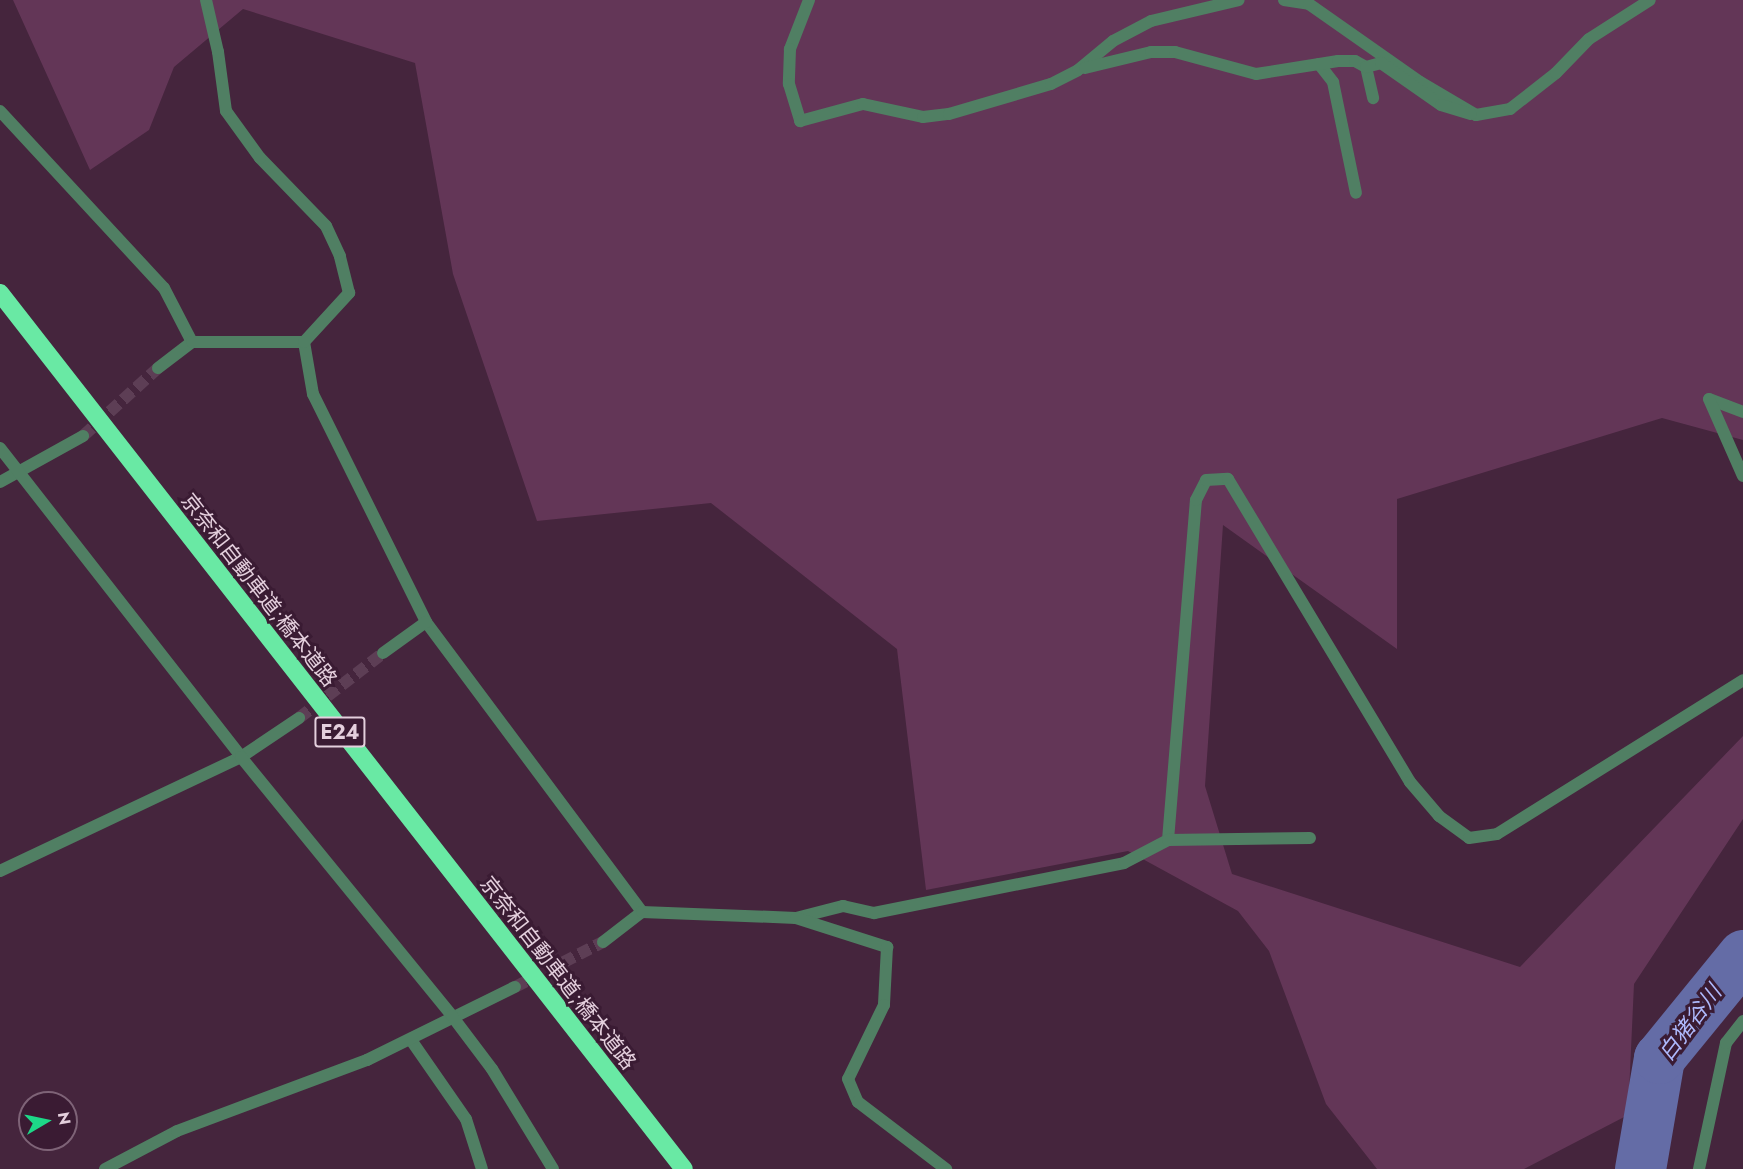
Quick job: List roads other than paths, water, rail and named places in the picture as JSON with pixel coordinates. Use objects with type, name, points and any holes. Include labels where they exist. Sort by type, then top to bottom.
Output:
[{"type":"highway","name":"京奈和自動車道;橋本道路","points":[[0,293],[684,1169]]},
{"type":"street","points":[[158,368],[192,342],[304,342],[350,293],[340,256],[326,226],[260,158],[226,111],[218,52],[206,0]]},
{"type":"street","points":[[809,0],[790,49],[789,84],[800,121],[863,104],[923,117],[949,114],[1051,84],[1078,70],[1113,41],[1151,21],[1239,0]]},
{"type":"street","points":[[1284,0],[1308,4],[1476,115]]},
{"type":"street","points":[[1078,70],[1151,52],[1175,52],[1256,74],[1318,64],[1355,61],[1366,67],[1381,63],[1448,108],[1476,115],[1510,109],[1556,73],[1589,39],[1650,0]]},
{"type":"street","points":[[1318,64],[1333,82],[1356,193]]},
{"type":"street","points":[[1366,67],[1372,98]]},
{"type":"street","points":[[0,111],[164,288],[192,342]]},
{"type":"street","points":[[304,342],[313,394],[426,621],[642,912]]},
{"type":"street","points":[[1743,412],[1709,399],[1743,476]]},
{"type":"street","points":[[0,482],[19,474],[82,436]]},
{"type":"street","points":[[0,448],[241,758],[452,1016],[492,1069],[553,1169]]},
{"type":"street","points":[[1168,840],[1196,501],[1206,480],[1228,478],[1410,782],[1439,816],[1469,838],[1497,834],[1743,680]]},
{"type":"street","points":[[383,653],[426,621]]},
{"type":"street","points":[[0,871],[241,758],[299,718]]},
{"type":"street","points":[[796,918],[843,906],[874,913],[1124,863],[1168,840],[1310,838]]},
{"type":"street","points":[[603,942],[642,912],[796,918],[887,947],[884,1005],[848,1079],[858,1102],[946,1169]]},
{"type":"street","points":[[105,1169],[177,1131],[411,1040],[452,1016],[515,987]]},
{"type":"street","points":[[1699,1169],[1726,1043],[1743,1021]]},
{"type":"street","points":[[411,1040],[466,1119],[482,1169]]},
{"type":"waterway","name":"白猪谷川","points":[[1640,1169],[1659,1058],[1743,955]]},
{"type":"tunnel","points":[[83,436],[158,368]]},
{"type":"tunnel","points":[[299,718],[383,653]]},
{"type":"tunnel","points":[[515,987],[603,942]]}]
